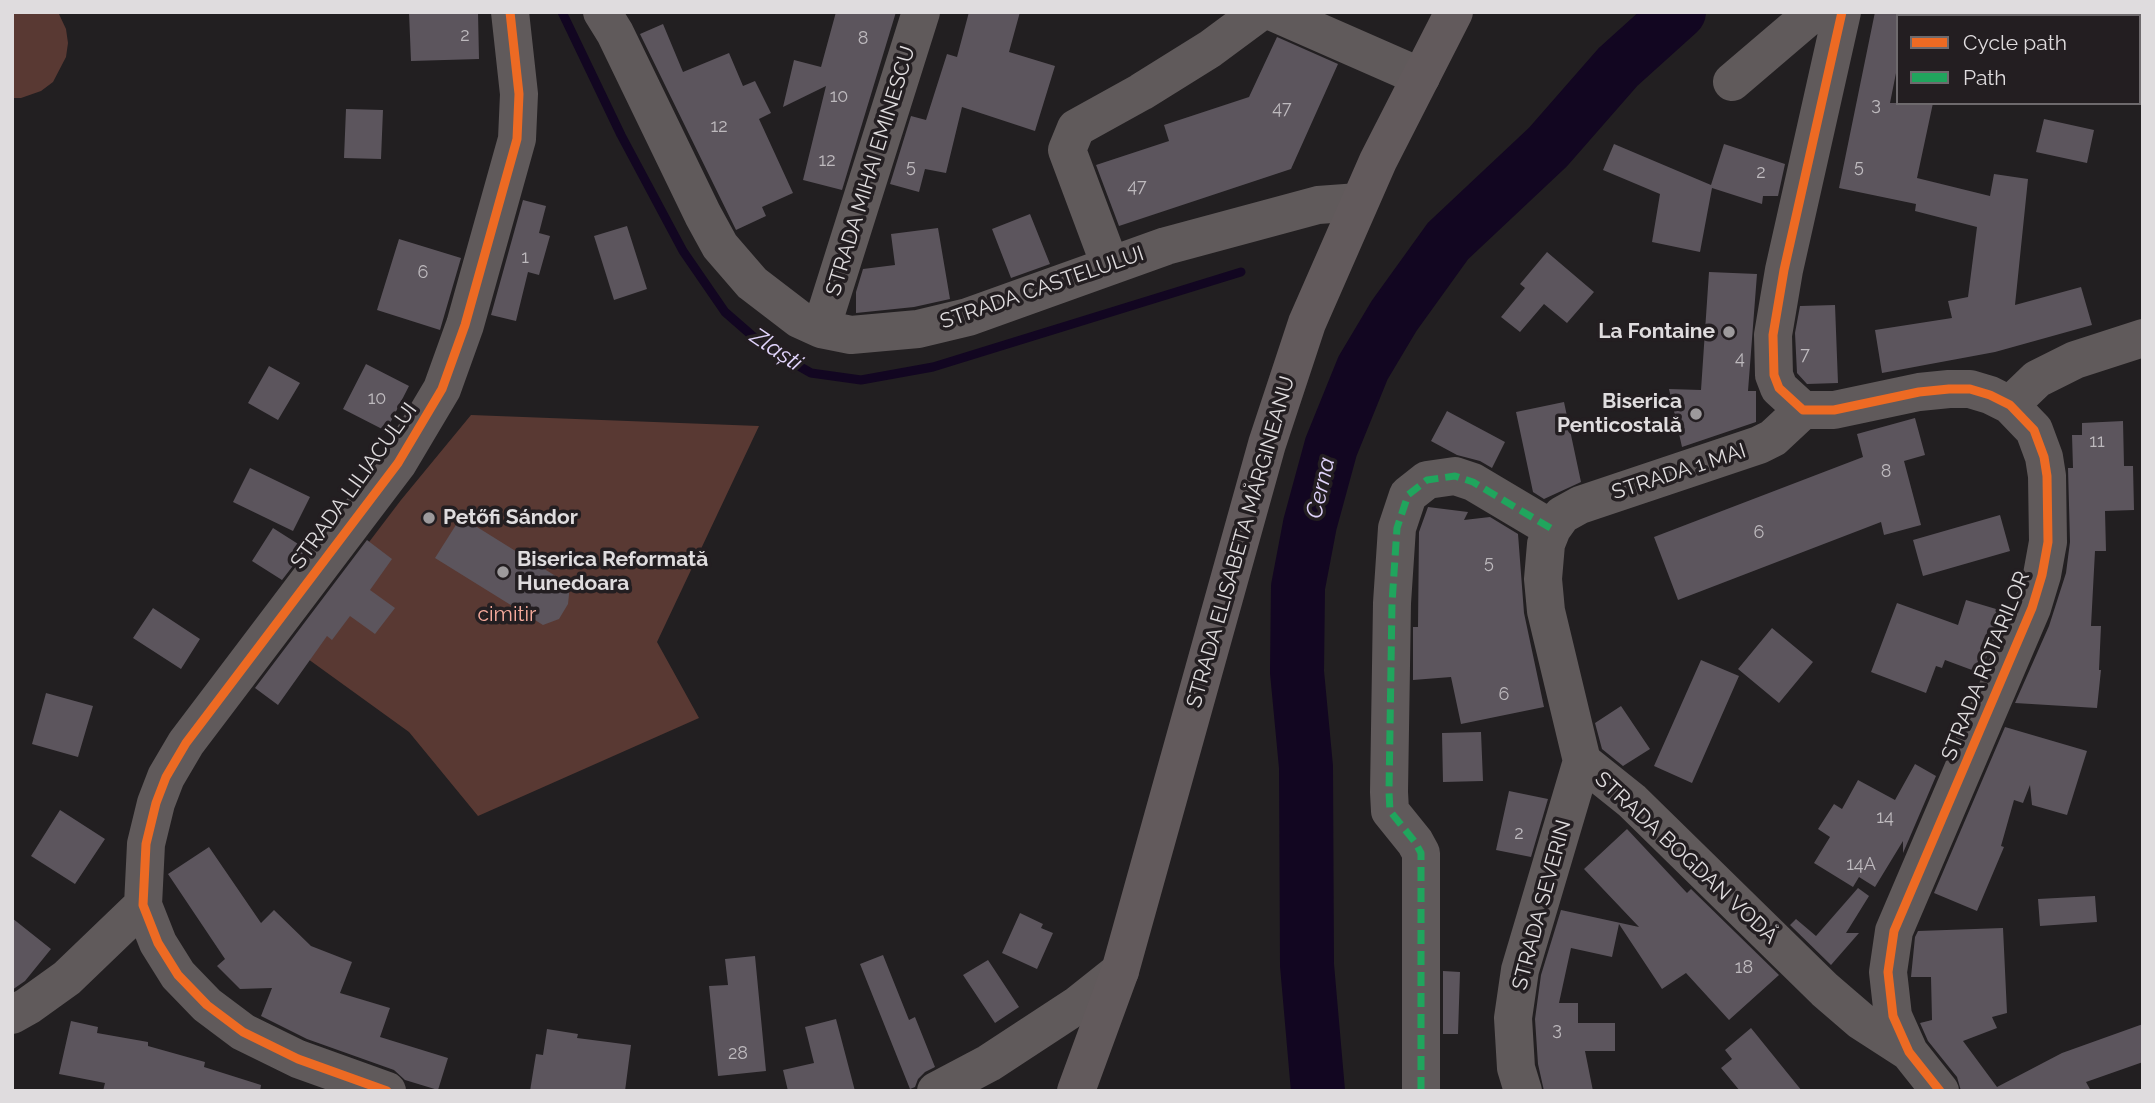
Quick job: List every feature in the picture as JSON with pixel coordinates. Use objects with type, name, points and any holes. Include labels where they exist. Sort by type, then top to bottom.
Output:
[{"type":"main road","name":"STRADA ELISABETA MĂRGINEANU","points":[[1076,1091],[1120,971],[1268,444],[1307,323],[1359,202],[1454,12]]},
{"type":"street","name":"STRADA LILIACULUI","points":[[144,905],[146,844],[166,777],[186,743],[398,463],[442,389],[465,325],[517,139],[519,94],[510,12]]},
{"type":"street","name":"STRADA CASTELULUI","points":[[602,12],[615,33],[720,246],[752,283],[799,319],[821,329],[851,335],[918,329],[968,317],[1166,246],[1318,205],[1359,202]]},
{"type":"street","name":"STRADA MIHAI EMINESCU","points":[[821,329],[921,12]]},
{"type":"street","points":[[1110,265],[1067,150],[1076,128],[1141,92],[1260,12]]},
{"type":"street","points":[[1273,12],[1421,77]]},
{"type":"street","points":[[1732,82],[1814,12]]},
{"type":"street","points":[[1803,410],[1779,388],[1774,375],[1773,335],[1784,270],[1842,12]]},
{"type":"street","points":[[2010,405],[2037,379],[2075,360],[2143,338]]},
{"type":"street","name":"STRADA ROTARILOR","points":[[1803,410],[1834,410],[1919,392],[1970,389],[2010,405],[2034,430],[2044,457],[2047,476],[2048,542],[2032,608],[1894,931],[1888,972],[1893,1016],[1909,1052],[1940,1091]]},
{"type":"street","name":"STRADA 1 MAI","points":[[1552,529],[1562,515],[1580,505],[1759,445],[1773,438],[1803,410]]},
{"type":"street","points":[[1421,1091],[1421,853],[1390,811],[1389,792],[1392,603],[1398,528],[1408,495],[1427,480],[1455,476],[1473,482],[1552,529]]},
{"type":"street","name":"STRADA BOGDAN VODĂ","points":[[1552,529],[1546,544],[1544,567],[1546,611],[1582,761],[1632,802],[1825,990],[1861,1021],[1909,1052]]},
{"type":"street","name":"STRADA SEVERIN","points":[[1523,1091],[1516,1068],[1513,1018],[1520,970],[1582,761]]},
{"type":"street","points":[[12,1015],[67,978],[144,905],[158,943],[178,975],[207,1006],[243,1032],[298,1059],[387,1091]]},
{"type":"street","points":[[936,1091],[989,1063],[1076,1006],[1120,971]]},
{"type":"green space","points":[[12,12],[58,12],[66,29],[68,43],[66,57],[53,82],[41,91],[21,98],[12,98]]},
{"type":"green space","name":"cimitir","points":[[471,415],[759,426],[657,642],[699,718],[478,816],[409,732],[290,646],[401,500]]},
{"type":"building","points":[[409,12],[478,12],[479,59],[411,61]]},
{"type":"building","points":[[836,12],[896,12],[842,190],[803,180],[826,86],[783,107],[794,60],[821,67]]},
{"type":"building","points":[[969,12],[1020,12],[1009,52],[1055,66],[1035,131],[962,107],[946,173],[925,169],[919,192],[890,184],[911,116],[926,120],[947,54],[957,57]]},
{"type":"building","points":[[1875,12],[1898,12],[1896,73],[1890,103],[1933,105],[1917,178],[1990,196],[1994,174],[2028,179],[2015,305],[2081,287],[2092,325],[1995,352],[1882,373],[1875,330],[1952,318],[1948,301],[1968,297],[1977,227],[1915,211],[1916,204],[1839,188]]},
{"type":"building","points":[[663,24],[683,72],[729,53],[743,86],[755,81],[771,113],[759,119],[793,193],[762,207],[766,216],[736,230],[640,34]]},
{"type":"building","points":[[1277,37],[1338,64],[1291,169],[1119,226],[1096,165],[1169,141],[1164,125],[1249,97]]},
{"type":"building","points":[[346,109],[383,110],[381,159],[344,158]]},
{"type":"building","points":[[2044,119],[2094,130],[2087,163],[2036,152]]},
{"type":"building","points":[[1614,144],[1711,185],[1724,144],[1785,164],[1778,196],[1763,196],[1762,204],[1712,188],[1700,252],[1652,242],[1660,194],[1603,170]]},
{"type":"building","points":[[523,200],[546,206],[539,233],[550,236],[539,275],[528,272],[516,321],[491,315]]},
{"type":"building","points":[[1030,214],[1050,264],[1011,278],[992,229]]},
{"type":"building","points":[[627,226],[647,289],[614,300],[594,236]]},
{"type":"building","points":[[938,228],[950,299],[914,307],[856,313],[856,292],[863,269],[895,265],[891,234]]},
{"type":"building","points":[[399,239],[461,258],[440,330],[377,310]]},
{"type":"building","points":[[1547,252],[1594,292],[1567,323],[1544,304],[1520,332],[1501,317],[1525,288],[1520,284]]},
{"type":"building","name":"La Fontaine","points":[[1709,272],[1757,274],[1748,391],[1756,391],[1756,422],[1682,447],[1669,389],[1701,390]]},
{"type":"building","points":[[1835,305],[1838,383],[1807,384],[1797,373],[1795,333],[1800,306]]},
{"type":"building","points":[[366,364],[409,386],[386,431],[343,409]]},
{"type":"building","points":[[269,366],[300,383],[278,420],[248,403]]},
{"type":"building","points":[[1564,402],[1581,482],[1544,499],[1533,492],[1516,412]]},
{"type":"building","points":[[1447,411],[1505,442],[1492,468],[1480,461],[1457,455],[1431,441]]},
{"type":"building","points":[[1915,418],[1925,455],[1904,461],[1921,525],[1884,535],[1881,522],[1678,600],[1654,537],[1863,457],[1857,434]]},
{"type":"building","points":[[2123,421],[2124,466],[2133,466],[2134,510],[2105,511],[2106,551],[2095,551],[2091,626],[2101,626],[2101,670],[2097,708],[2015,703],[2049,626],[2066,573],[2070,542],[2068,468],[2073,468],[2072,435],[2082,435],[2082,423]]},
{"type":"building","points":[[250,468],[310,497],[293,531],[233,502]]},
{"type":"building","points":[[1428,507],[1468,512],[1464,520],[1490,517],[1518,534],[1524,613],[1544,707],[1461,724],[1451,677],[1413,680],[1413,627],[1418,627],[1419,532]]},
{"type":"building","points":[[2000,515],[2010,551],[1923,576],[1913,540]]},
{"type":"building","name":"Biserica Reformată Hunedoara","points":[[461,517],[570,585],[568,604],[559,619],[543,625],[435,558]]},
{"type":"building","points":[[273,528],[306,549],[282,580],[252,561]]},
{"type":"building","points":[[367,540],[392,559],[370,590],[395,608],[375,634],[350,616],[332,640],[327,636],[278,705],[255,688]]},
{"type":"building","points":[[1966,600],[2006,612],[1980,673],[1945,660],[1942,668],[1936,666],[1926,693],[1871,672],[1897,603],[1958,625]]},
{"type":"building","points":[[153,608],[200,639],[181,669],[133,638]]},
{"type":"building","points":[[1772,628],[1813,662],[1779,703],[1738,669]]},
{"type":"building","points":[[1701,660],[1739,676],[1692,783],[1654,766]]},
{"type":"building","points":[[46,693],[93,706],[78,757],[32,744]]},
{"type":"building","points":[[1621,706],[1650,749],[1623,766],[1602,749],[1595,723]]},
{"type":"building","points":[[2005,727],[2087,751],[2067,815],[2032,805],[2030,785],[2023,803],[2014,800],[2001,846],[2004,847],[1977,911],[1934,893]]},
{"type":"building","points":[[1481,732],[1483,781],[1443,782],[1442,733]]},
{"type":"building","points":[[1915,764],[1936,776],[1903,853],[1903,841],[1875,887],[1859,877],[1853,887],[1814,863],[1830,837],[1818,829],[1834,804],[1842,809],[1858,780],[1895,800]]},
{"type":"building","points":[[1509,791],[1548,799],[1531,857],[1496,850]]},
{"type":"building","points":[[60,810],[105,839],[75,884],[31,856]]},
{"type":"building","points":[[1627,829],[1687,893],[1691,889],[1779,975],[1729,1020],[1686,973],[1662,989],[1619,924],[1612,957],[1571,948],[1559,1003],[1578,1003],[1578,1023],[1615,1023],[1615,1051],[1585,1051],[1593,1091],[1544,1091],[1538,1064],[1535,1019],[1541,975],[1561,910],[1639,927],[1584,869]]},
{"type":"building","points":[[209,847],[261,923],[274,910],[311,946],[352,962],[340,993],[390,1008],[380,1037],[448,1058],[438,1090],[405,1080],[394,1070],[307,1039],[261,1016],[272,988],[240,989],[217,966],[225,959],[168,874]]},
{"type":"building","points":[[1858,888],[1869,896],[1846,933],[1859,933],[1831,965],[1790,925],[1796,919],[1816,936]]},
{"type":"building","points":[[2095,896],[2097,922],[2040,926],[2038,899]]},
{"type":"building","points":[[1020,913],[1043,924],[1041,928],[1053,933],[1037,969],[1002,953]]},
{"type":"building","points":[[12,918],[51,949],[25,981],[12,990]]},
{"type":"building","points":[[2003,928],[2007,1013],[1992,1017],[1997,1028],[1963,1041],[1997,1087],[2062,1053],[2143,1024],[2143,1062],[2086,1082],[2091,1091],[1961,1091],[1957,1077],[1928,1041],[1920,1023],[1932,1020],[1931,977],[1911,977],[1915,937],[1918,931]]},
{"type":"building","points":[[883,955],[909,1020],[915,1017],[935,1067],[925,1072],[915,1087],[910,1089],[860,964]]},
{"type":"building","points":[[755,956],[766,1071],[718,1076],[709,986],[728,985],[725,959]]},
{"type":"building","points":[[988,960],[1019,1007],[995,1023],[963,975]]},
{"type":"building","points":[[1443,971],[1460,972],[1458,1034],[1443,1034]]},
{"type":"building","points":[[836,1019],[855,1091],[788,1091],[783,1070],[814,1063],[805,1027]]},
{"type":"building","points":[[71,1021],[98,1027],[97,1033],[148,1042],[148,1046],[205,1062],[204,1067],[261,1085],[260,1091],[103,1091],[105,1083],[59,1074]]},
{"type":"building","points":[[1751,1028],[1802,1091],[1740,1091],[1721,1068],[1732,1059],[1725,1050]]},
{"type":"building","points":[[547,1029],[578,1034],[577,1038],[631,1045],[625,1091],[530,1091],[536,1054],[543,1055]]},
{"type":"waterway","name":"Zlaști","points":[[562,12],[621,135],[683,251],[725,312],[764,346],[811,373],[861,380],[933,367],[1241,272]]},
{"type":"waterway","name":"Cerna","points":[[1318,1091],[1307,965],[1306,767],[1297,672],[1298,587],[1310,524],[1331,447],[1363,368],[1394,316],[1448,241],[1548,147],[1618,67],[1679,12]]},
{"type":"marked path","points":[[1421,1091],[1421,853],[1390,811],[1389,792],[1392,603],[1397,528],[1408,495],[1427,480],[1455,476],[1473,482],[1552,529]]},
{"type":"cycle path","points":[[387,1091],[298,1059],[243,1032],[207,1005],[178,975],[158,943],[143,905],[146,844],[156,803],[166,777],[186,743],[398,463],[442,389],[465,325],[517,139],[519,94],[510,12]]},
{"type":"cycle path","points":[[1842,12],[1784,270],[1773,335],[1774,375],[1779,388],[1803,410],[1834,410],[1919,392],[1949,389],[1970,389],[1990,395],[2010,405],[2034,430],[2044,457],[2047,476],[2048,542],[2032,608],[1894,931],[1888,972],[1893,1016],[1909,1052],[1940,1091]]},
{"type":"place","name":"La Fontaine","points":[[1729,332]]},
{"type":"place","name":"Biserica Penticostală","points":[[1696,414]]},
{"type":"place","name":"Petőfi Sándor","points":[[429,518]]},
{"type":"place","name":"Biserica Reformată Hunedoara","points":[[503,572]]}]
